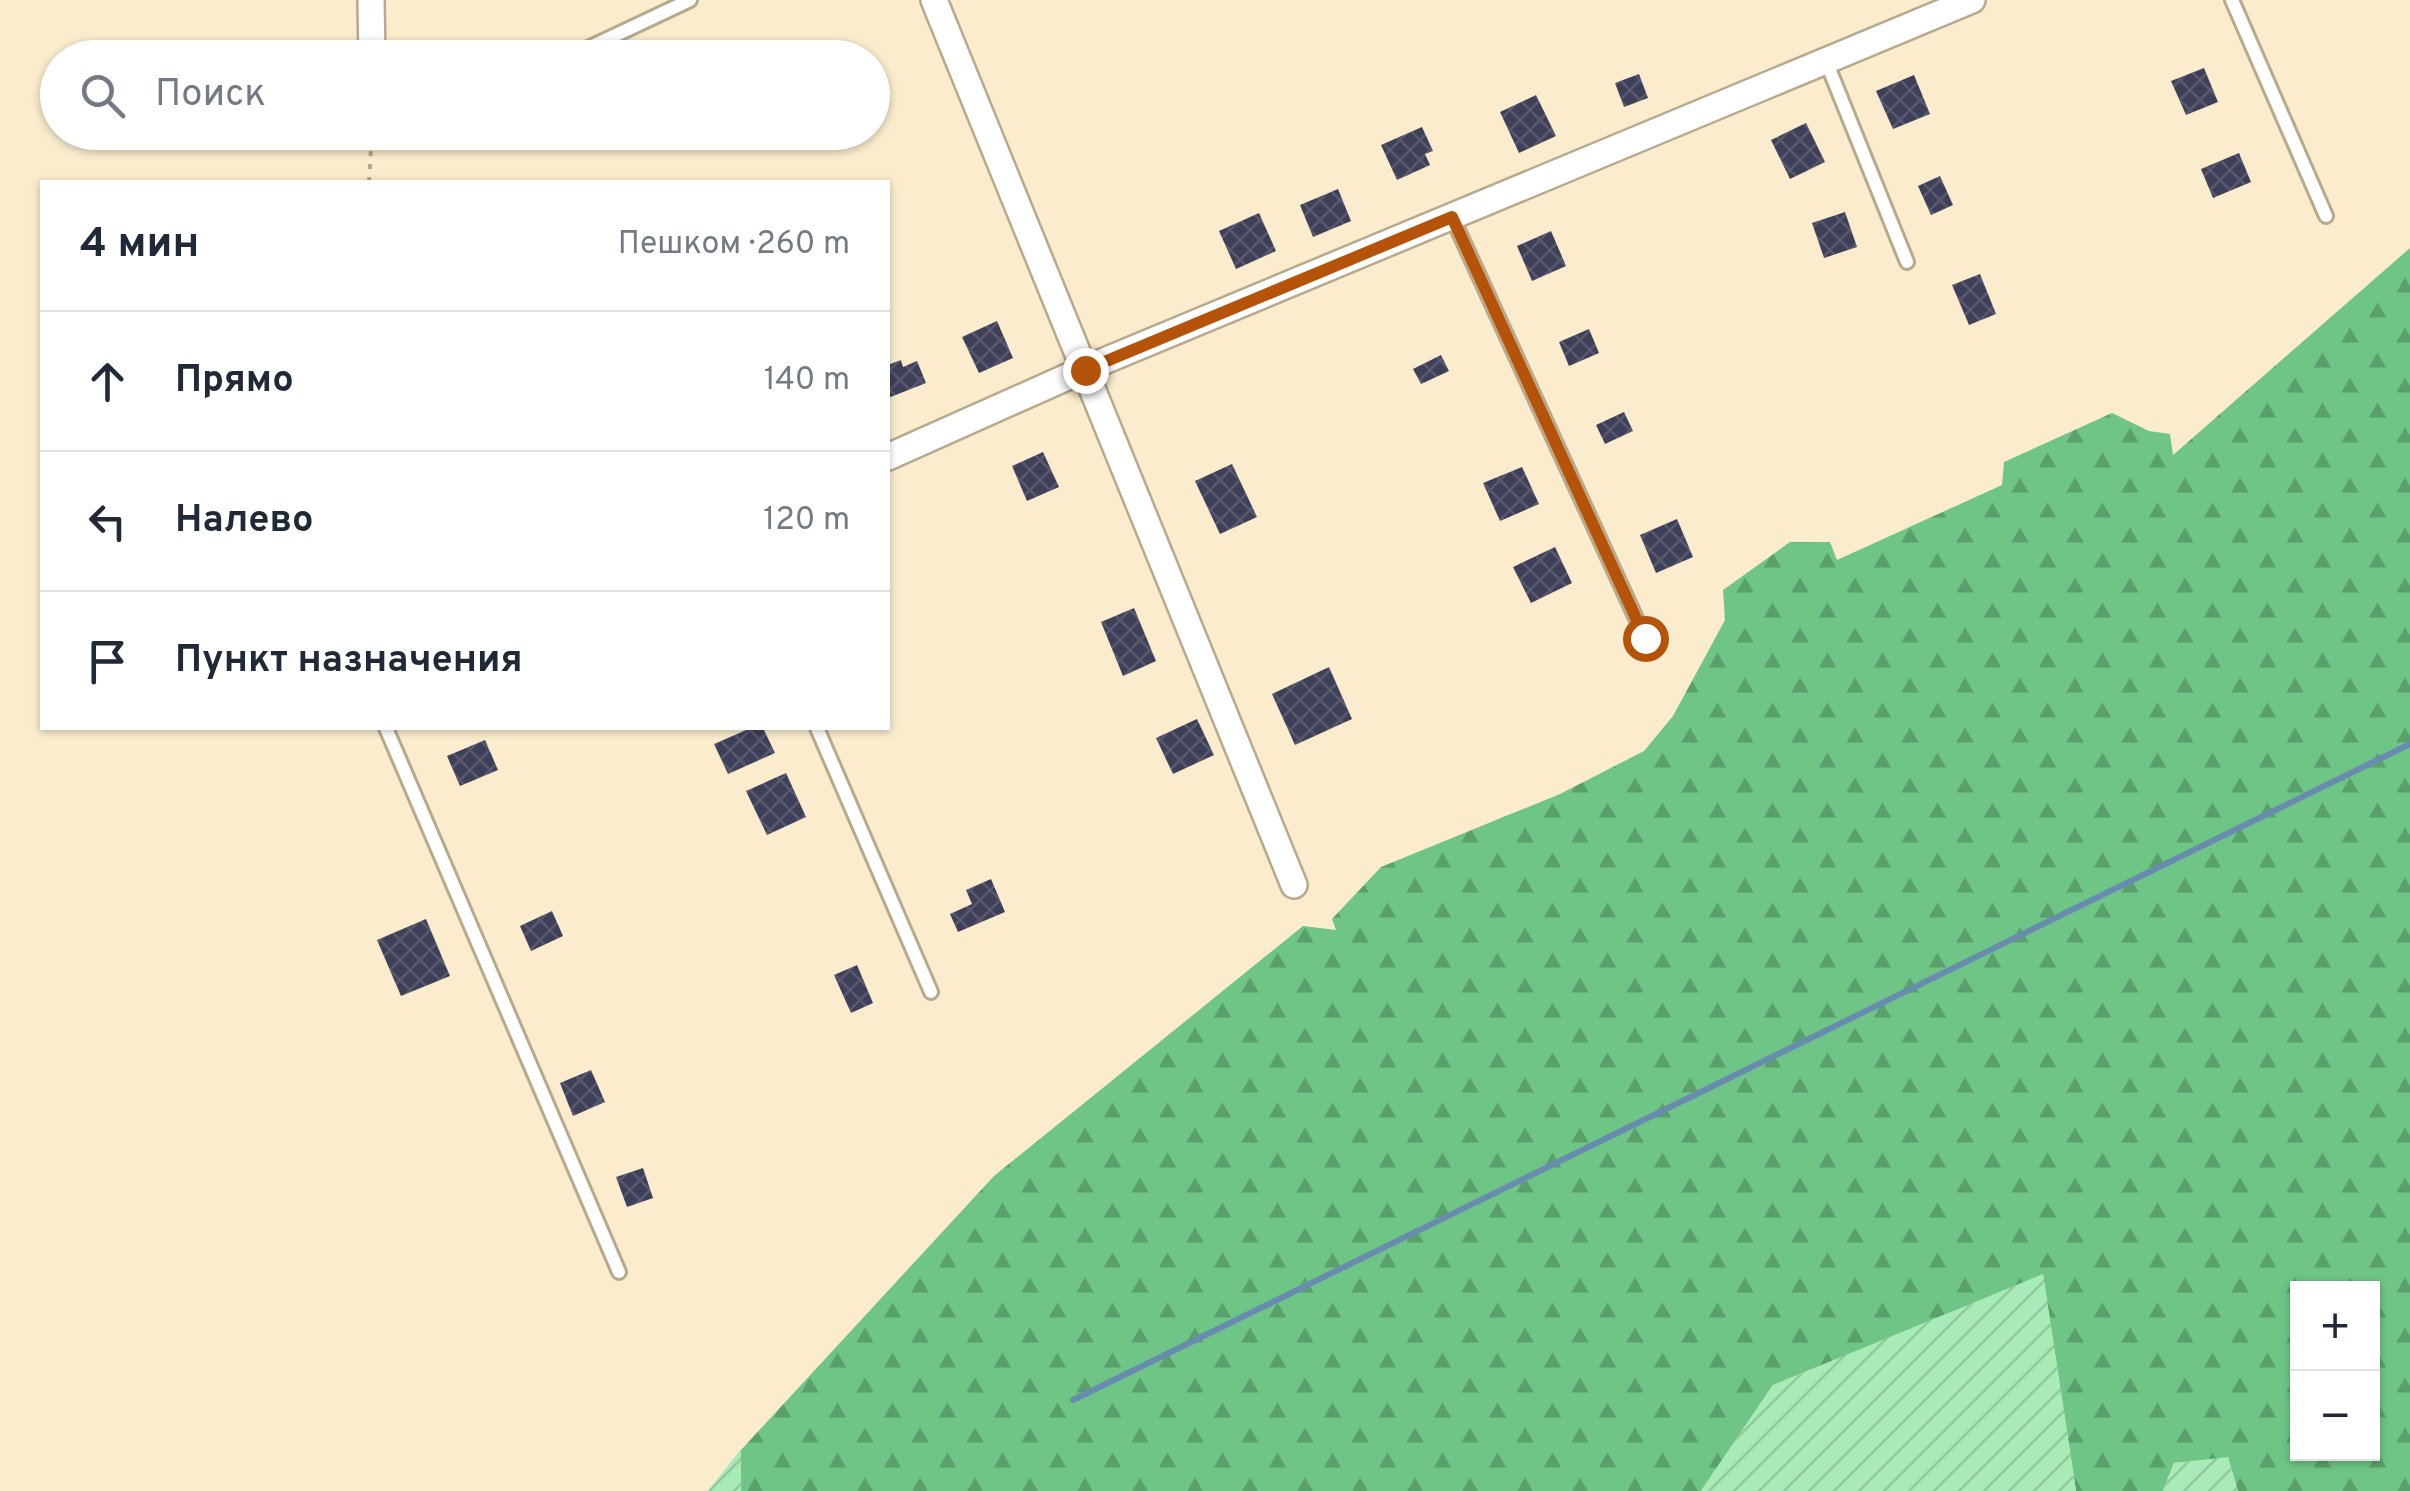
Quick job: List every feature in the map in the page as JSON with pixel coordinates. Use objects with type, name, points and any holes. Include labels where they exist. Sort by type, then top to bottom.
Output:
[{"type":"street","points":[[371,0],[372,40]]},
{"type":"street","points":[[934,0],[1294,885]]},
{"type":"street","points":[[890,456],[1085,370],[1972,0]]},
{"type":"lane","points":[[605,40],[690,0]]},
{"type":"lane","points":[[2232,0],[2326,216]]},
{"type":"lane","points":[[1826,61],[1907,262]]},
{"type":"lane","points":[[1452,217],[1645,638]]},
{"type":"lane","points":[[387,730],[618,1272]]},
{"type":"lane","points":[[818,730],[931,992]]},
{"type":"path","points":[[368,180],[371,150]]},
{"type":"green space","points":[[2410,248],[2410,1491],[2238,1491],[2228,1458],[2174,1463],[2163,1491],[2076,1491],[2043,1275],[1773,1385],[1701,1491],[741,1491],[741,1450],[994,1176],[1303,926],[1336,930],[1332,919],[1381,867],[1560,794],[1644,751],[1673,716],[1725,620],[1723,590],[1790,542],[1830,542],[1837,560],[2002,485],[2004,462],[2112,413],[2149,431],[2170,434],[2173,455]]},
{"type":"green space","points":[[2043,1274],[2076,1491],[1701,1491],[1773,1385]]},
{"type":"green space","points":[[741,1449],[741,1491],[708,1491]]},
{"type":"green space","points":[[2228,1457],[2238,1491],[2163,1491],[2174,1463]]},
{"type":"building","points":[[2204,68],[2218,102],[2186,115],[2171,81]]},
{"type":"building","points":[[1639,74],[1648,98],[1624,107],[1615,83]]},
{"type":"building","points":[[1914,75],[1930,114],[1893,129],[1876,91]]},
{"type":"building","points":[[1536,95],[1556,136],[1519,153],[1500,112]]},
{"type":"building","points":[[1806,123],[1825,162],[1790,179],[1771,140]]},
{"type":"building","points":[[1422,127],[1433,151],[1425,154],[1430,165],[1397,180],[1381,145]]},
{"type":"building","points":[[2239,153],[2251,182],[2213,198],[2201,169]]},
{"type":"building","points":[[1940,176],[1953,205],[1931,215],[1918,186]]},
{"type":"building","points":[[1338,189],[1351,221],[1313,237],[1300,205]]},
{"type":"building","points":[[1845,212],[1857,247],[1824,258],[1812,223]]},
{"type":"building","points":[[1259,213],[1276,251],[1236,269],[1219,231]]},
{"type":"building","points":[[1551,231],[1566,266],[1532,281],[1517,246]]},
{"type":"building","points":[[1980,274],[1996,314],[1969,325],[1952,285]]},
{"type":"building","points":[[997,321],[1013,358],[979,373],[962,337]]},
{"type":"building","points":[[1589,329],[1599,353],[1569,366],[1559,342]]},
{"type":"building","points":[[1441,355],[1449,371],[1421,384],[1413,369]]},
{"type":"building","points":[[901,360],[903,367],[917,361],[926,383],[890,397],[890,364]]},
{"type":"building","points":[[1624,412],[1633,431],[1605,444],[1596,425]]},
{"type":"building","points":[[1043,452],[1059,487],[1027,501],[1012,466]]},
{"type":"building","points":[[1232,464],[1257,517],[1220,534],[1195,481]]},
{"type":"building","points":[[1522,467],[1539,504],[1500,521],[1483,483]]},
{"type":"building","points":[[1677,519],[1693,557],[1656,573],[1640,535]]},
{"type":"building","points":[[1555,547],[1572,583],[1531,603],[1513,567]]},
{"type":"building","points":[[1134,608],[1156,661],[1123,676],[1101,622]]},
{"type":"building","points":[[1329,667],[1352,719],[1295,745],[1272,694]]},
{"type":"building","points":[[1197,719],[1214,755],[1173,774],[1156,738]]},
{"type":"building","points":[[746,730],[764,730],[775,753],[728,774],[714,744]]},
{"type":"building","points":[[485,740],[498,770],[460,786],[447,756]]},
{"type":"building","points":[[786,773],[806,817],[767,835],[746,791]]},
{"type":"building","points":[[991,879],[1005,912],[958,932],[950,914],[972,904],[966,890]]},
{"type":"building","points":[[552,911],[563,936],[531,951],[520,926]]},
{"type":"building","points":[[426,919],[450,976],[401,996],[377,940]]},
{"type":"building","points":[[857,965],[873,1003],[851,1013],[834,975]]},
{"type":"building","points":[[591,1070],[605,1102],[573,1116],[560,1083]]},
{"type":"building","points":[[643,1168],[653,1198],[627,1207],[616,1177]]},
{"type":"waterway","points":[[1073,1400],[2410,744]]},
{"type":"route","points":[[1085,370],[1452,217],[1645,638]]}]
